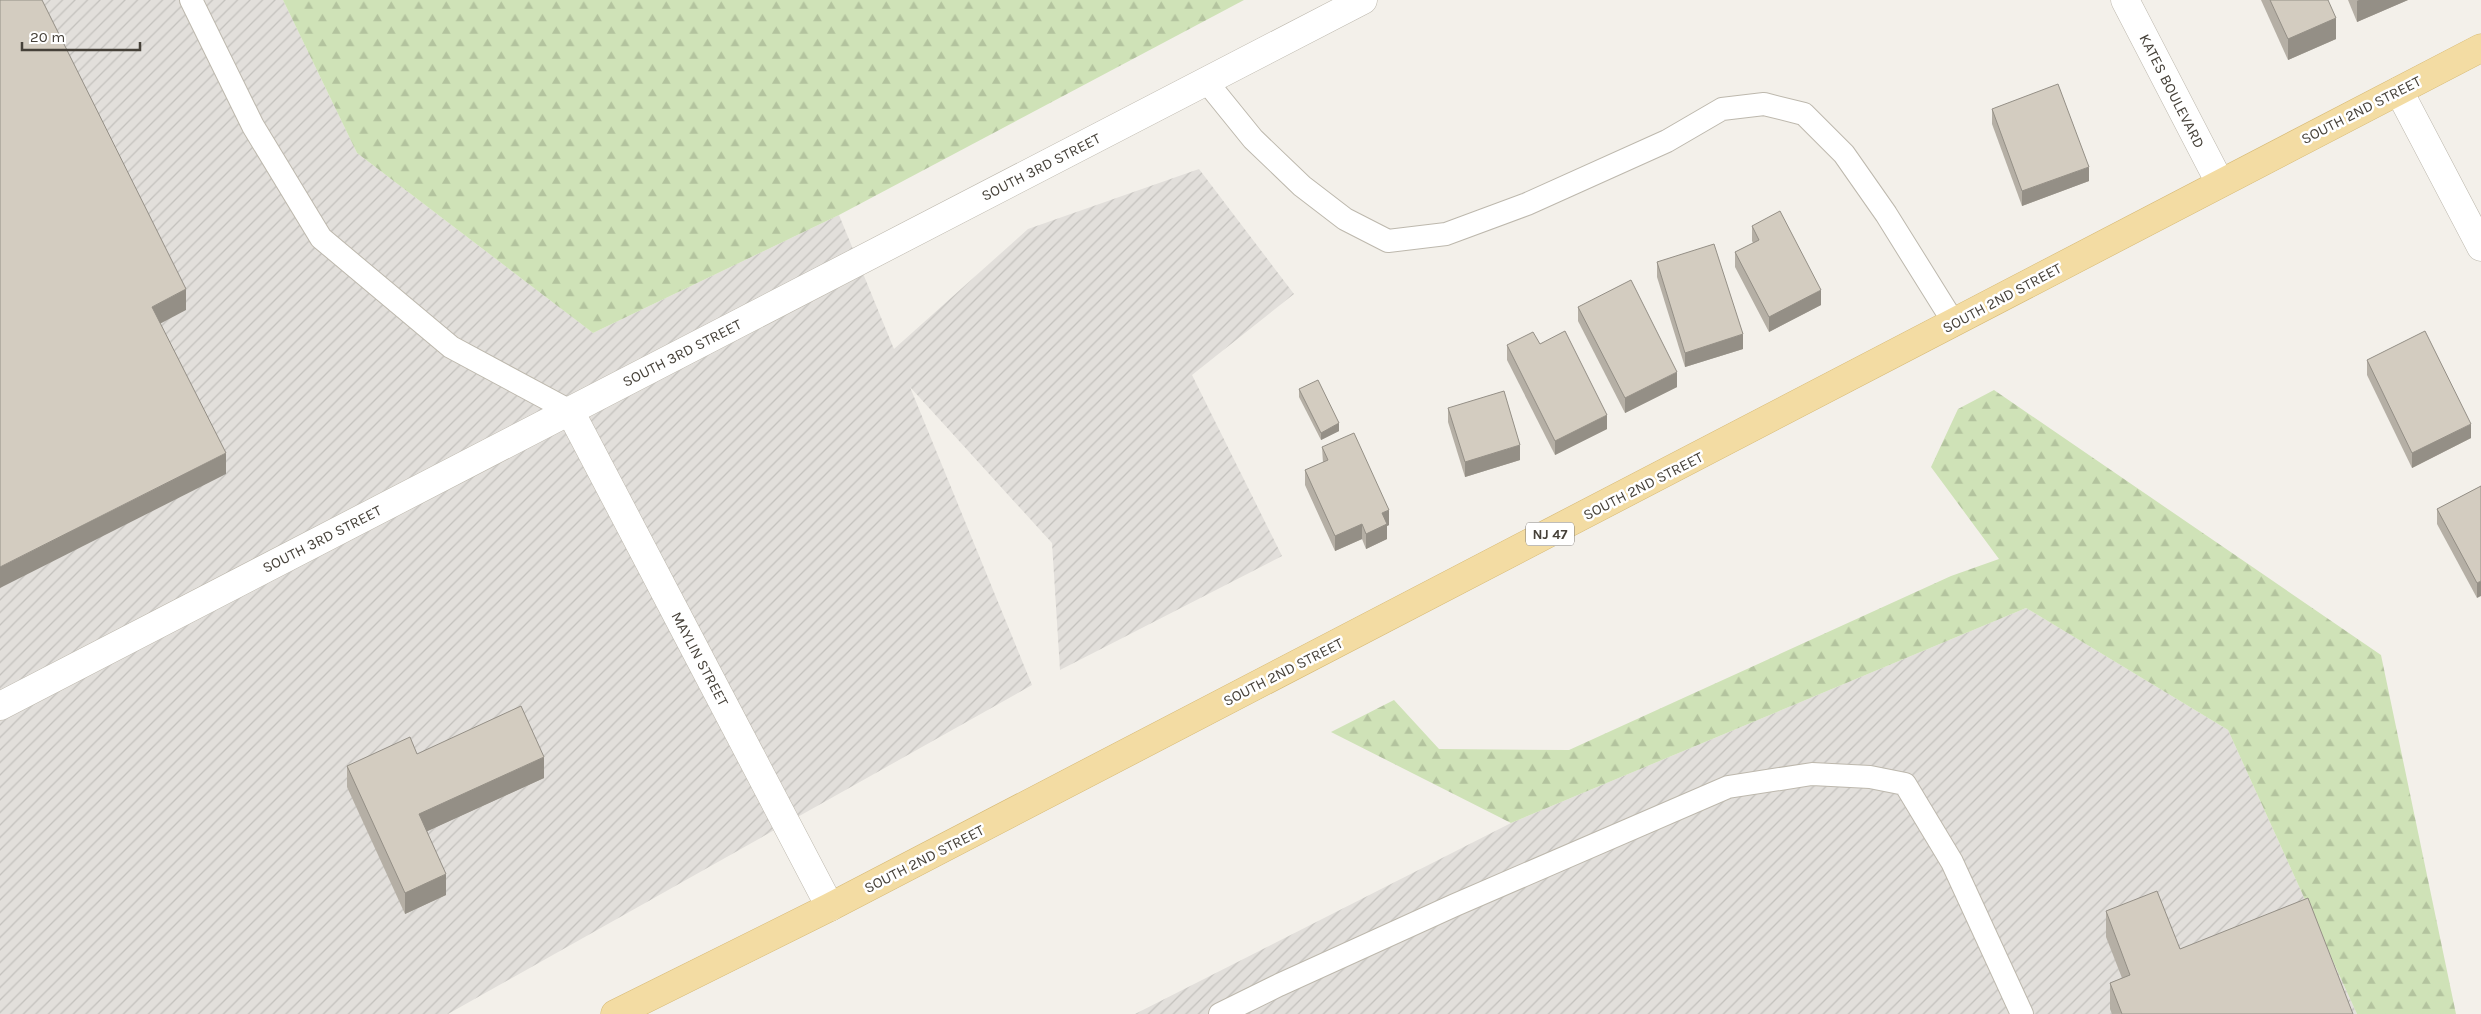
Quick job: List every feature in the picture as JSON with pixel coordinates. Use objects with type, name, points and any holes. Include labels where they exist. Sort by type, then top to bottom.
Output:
[{"type":"main road","name":"SOUTH 2ND STREET","points":[[615,1014],[830,907],[2481,48]]},
{"type":"street","name":"SOUTH 3RD STREET","points":[[0,706],[1363,0]]},
{"type":"street","name":"KATES BOULEVARD","points":[[2125,0],[2220,183]]},
{"type":"street","points":[[2399,91],[2481,247]]},
{"type":"street","name":"MAYLIN STREET","points":[[570,411],[830,907]]},
{"type":"lane","points":[[191,0],[253,126],[321,238],[451,347],[570,411]]},
{"type":"lane","points":[[1206,81],[1253,139],[1302,186],[1345,219],[1388,240],[1446,234],[1527,204],[1667,141],[1722,109],[1764,104],[1804,114],[1849,161],[1886,214],[1954,323]]},
{"type":"lane","points":[[1220,1014],[1455,905],[1728,787],[1812,774],[1870,777],[1905,784],[1952,862],[2022,1014]]},
{"type":"shaded area","points":[[0,0],[283,0],[357,153],[593,333],[839,215],[894,349],[1028,229],[1199,169],[1294,294],[1192,375],[1282,556],[1060,670],[1052,543],[910,387],[1032,685],[448,1014],[0,1014]]},
{"type":"shaded area","points":[[2026,608],[2228,730],[2357,1014],[1135,1014],[1511,823]]},
{"type":"green space","points":[[283,0],[1244,0],[839,215],[593,333],[357,153]]},
{"type":"green space","points":[[1994,390],[2381,655],[2456,1014],[2357,1014],[2228,730],[2026,608],[1511,823],[1331,732],[1394,700],[1439,749],[1569,750],[1951,576],[1999,559],[1931,467],[1958,409]]},
{"type":"building","points":[[0,0],[42,0],[186,289],[152,307],[226,453],[0,567]]},
{"type":"building","points":[[2270,0],[2328,0],[2336,18],[2288,39]]},
{"type":"building","points":[[2058,84],[2089,167],[2022,191],[1992,109]]},
{"type":"building","points":[[1780,211],[1821,290],[1769,317],[1735,252],[1759,240],[1752,226]]},
{"type":"building","points":[[1714,244],[1743,334],[1685,353],[1657,262]]},
{"type":"building","points":[[1631,280],[1677,372],[1625,398],[1578,307]]},
{"type":"building","points":[[1565,331],[1607,415],[1555,441],[1507,345],[1533,332],[1540,344]]},
{"type":"building","points":[[2425,331],[2471,424],[2412,453],[2367,360]]},
{"type":"building","points":[[1318,380],[1339,423],[1321,433],[1299,389]]},
{"type":"building","points":[[1504,391],[1520,445],[1465,462],[1448,408]]},
{"type":"building","points":[[1354,433],[1389,510],[1382,513],[1387,524],[1366,534],[1362,524],[1335,536],[1305,470],[1328,460],[1322,447]]},
{"type":"building","points":[[2481,486],[2481,581],[2477,583],[2437,509]]},
{"type":"building","points":[[521,706],[544,757],[419,814],[446,874],[405,893],[347,766],[410,737],[417,754]]},
{"type":"building","points":[[2157,891],[2180,949],[2308,898],[2353,1014],[2122,1014],[2110,983],[2130,975],[2106,911]]}]
